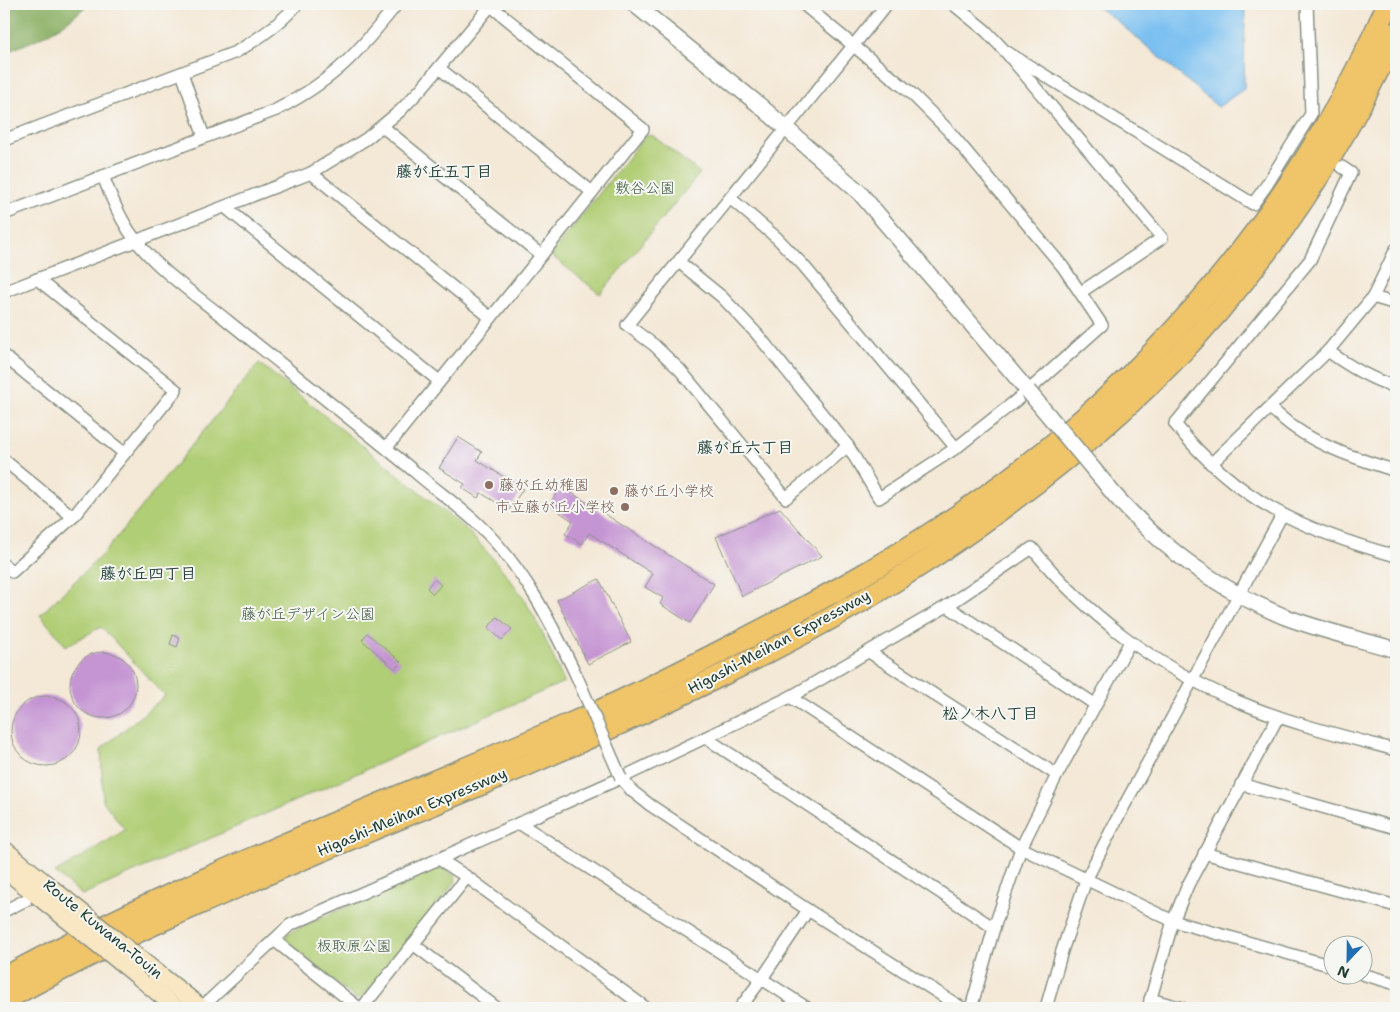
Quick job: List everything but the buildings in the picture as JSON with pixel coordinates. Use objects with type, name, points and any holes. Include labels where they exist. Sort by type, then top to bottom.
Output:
[{"type":"highway","name":"Higashi-Meihan Expressway","points":[[4,978],[50,952],[179,891],[575,722],[704,660],[846,586],[984,498],[1042,453],[1104,400],[1162,344],[1236,259],[1270,214],[1306,159],[1350,84],[1388,4]]},
{"type":"highway","name":"Higashi-Meihan Expressway","points":[[4,1000],[61,970],[190,908],[584,739],[706,682],[789,640],[857,602],[930,558],[996,513],[1055,468],[1119,413],[1176,358],[1217,313],[1280,233],[1318,178],[1358,110],[1396,33]]},
{"type":"main road","name":"Route Kuwana-Touin","points":[[4,849],[42,890],[135,974],[176,1008]]},
{"type":"main road","name":"Route Kuwana-Touin","points":[[4,869],[42,890],[154,970],[202,1008]]},
{"type":"street","points":[[4,140],[236,52],[253,42],[284,17],[296,4]]},
{"type":"street","points":[[4,214],[276,110],[309,91],[345,63],[368,40],[397,4]]},
{"type":"street","points":[[634,4],[787,128],[859,192],[1104,483],[1161,541],[1194,568],[1239,596],[1284,616],[1313,626],[1396,650]]},
{"type":"street","points":[[678,262],[722,297],[757,334],[848,446],[879,498],[956,448],[1028,391],[1102,325],[1063,267],[949,130],[912,94],[803,4]]},
{"type":"street","points":[[848,446],[786,498],[680,370],[627,325],[887,4]]},
{"type":"street","points":[[953,4],[986,31],[1006,51],[1162,238],[1081,292]]},
{"type":"street","points":[[1006,51],[1253,204],[1297,142],[1311,114],[1307,4]]},
{"type":"street","points":[[4,292],[311,173],[350,150],[382,127],[412,100],[491,5],[643,129],[387,447]]},
{"type":"street","points":[[439,68],[592,192]]},
{"type":"street","points":[[182,73],[204,137]]},
{"type":"street","points":[[382,127],[541,254]]},
{"type":"street","points":[[1342,167],[1351,173],[1310,260],[1175,424],[1211,464],[1239,487],[1282,515],[1314,530],[1347,542],[1396,556]]},
{"type":"street","points":[[311,173],[491,318]]},
{"type":"street","points":[[103,176],[123,221],[137,241],[168,273],[387,447],[478,524],[512,562],[548,617],[577,677],[621,778],[632,791],[650,805],[808,910],[962,1008]]},
{"type":"street","points":[[730,198],[804,265],[956,448]]},
{"type":"street","points":[[225,207],[440,381]]},
{"type":"street","points":[[1211,464],[1328,351],[1373,297],[1396,249]]},
{"type":"street","points":[[4,565],[12,572],[73,517],[176,390],[37,280]]},
{"type":"street","points":[[1373,297],[1396,304]]},
{"type":"street","points":[[1328,351],[1349,367],[1366,376],[1396,387]]},
{"type":"street","points":[[4,356],[124,453]]},
{"type":"street","points":[[1270,408],[1295,428],[1321,442],[1360,459],[1396,471]]},
{"type":"street","points":[[4,460],[73,517]]},
{"type":"street","points":[[1046,1008],[1062,951],[1086,880],[1117,819],[1282,515]]},
{"type":"street","points":[[202,1008],[290,925],[621,778],[790,697],[947,606],[1032,548],[1050,570],[1079,598],[1130,642],[1193,680],[1237,701],[1278,717],[1396,750]]},
{"type":"street","points":[[947,606],[1096,704]]},
{"type":"street","points":[[971,1008],[1020,848],[1130,642]]},
{"type":"street","points":[[869,652],[1058,775]]},
{"type":"street","points":[[790,697],[1020,848],[1172,921],[1322,963]]},
{"type":"street","points":[[1182,1008],[1149,1004],[1172,921],[1204,853],[1278,717]]},
{"type":"street","points":[[706,738],[994,928]]},
{"type":"street","points":[[1241,784],[1396,828]]},
{"type":"street","points":[[519,823],[806,1008]]},
{"type":"street","points":[[1204,853],[1396,906]]},
{"type":"street","points":[[439,859],[468,877],[646,1008]]},
{"type":"street","points":[[274,940],[361,1008],[468,877]]},
{"type":"street","points":[[4,911],[42,890]]},
{"type":"street","points":[[740,1008],[808,910]]},
{"type":"street","points":[[413,944],[497,1008]]},
{"type":"street","points":[[1372,977],[1396,984]]},
{"type":"green space","points":[[4,4],[88,4],[59,27],[38,39],[4,53]]},
{"type":"green space","name":"敷谷公園","points":[[652,135],[700,173],[600,294],[552,256],[553,252],[645,136]]},
{"type":"green space","name":"藤が丘デザイン公園","points":[[259,363],[466,529],[503,570],[527,603],[542,631],[564,682],[82,895],[55,873],[125,830],[103,801],[101,749],[165,696],[101,627],[66,646],[40,615],[105,552]]},
{"type":"green space","name":"板取原公園","points":[[437,865],[455,876],[456,881],[363,997],[356,999],[285,941],[287,934]]},
{"type":"water","points":[[1093,4],[1245,4],[1244,89],[1218,107],[1117,21]]},
{"type":"place","name":"藤が丘幼稚園","points":[[489,485]]},
{"type":"place","name":"藤が丘小学校","points":[[614,491]]},
{"type":"place","name":"市立藤が丘小学校","points":[[625,507]]},
{"type":"district","name":"藤が丘五丁目","points":[[444,171]]},
{"type":"district","name":"藤が丘六丁目","points":[[745,447]]},
{"type":"district","name":"藤が丘四丁目","points":[[148,573]]},
{"type":"district","name":"松ノ木八丁目","points":[[990,713]]}]
